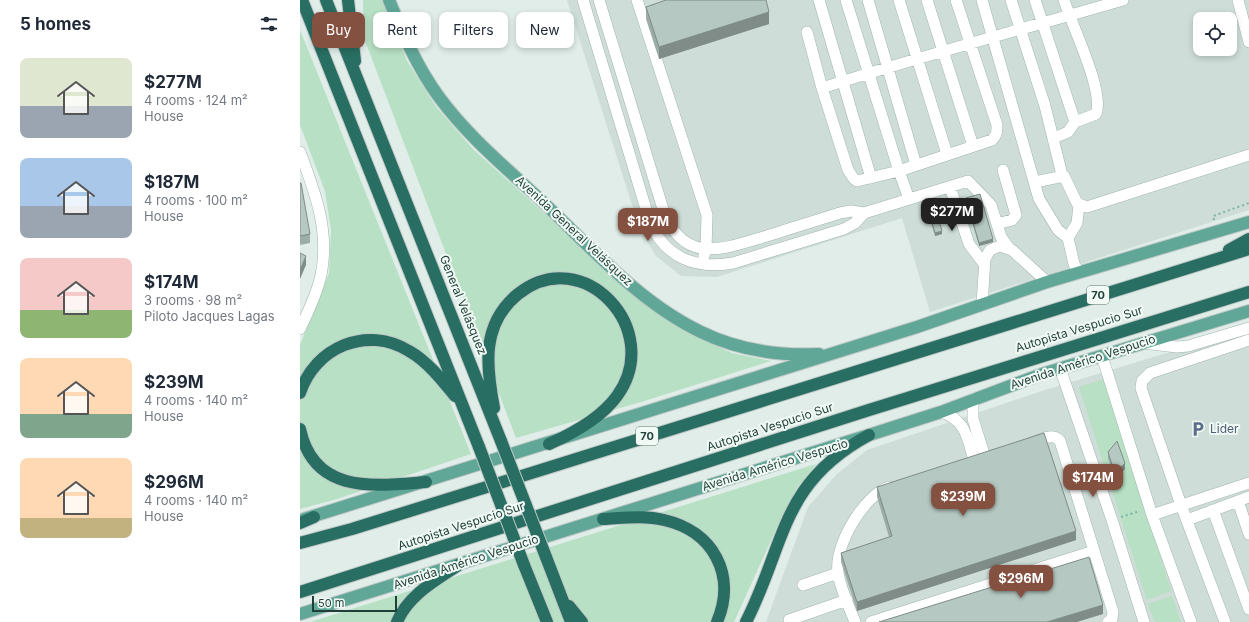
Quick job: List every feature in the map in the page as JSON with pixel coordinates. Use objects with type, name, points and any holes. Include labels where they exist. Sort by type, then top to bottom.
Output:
[{"type":"highway","points":[[302,0],[547,622]]},
{"type":"highway","name":"General Velásquez","points":[[326,0],[501,440],[571,622]]},
{"type":"highway","points":[[348,0],[353,47],[361,90]]},
{"type":"highway","points":[[1202,263],[1249,239]]},
{"type":"highway","name":"70","points":[[300,543],[352,529],[1249,249]]},
{"type":"highway","points":[[501,440],[493,402],[489,370],[489,341],[493,325],[507,303],[528,287],[552,280],[569,279],[582,283],[598,291],[618,308],[629,332],[631,359],[626,379],[611,403],[578,429],[549,444]]},
{"type":"highway","name":"Autopista Vespucio Sur","points":[[300,592],[876,408],[1249,292]]},
{"type":"highway","points":[[300,393],[312,368],[328,353],[346,344],[374,340],[395,343],[418,356],[439,377],[463,406]]},
{"type":"highway","points":[[300,429],[304,442],[314,459],[325,470],[338,479],[355,484],[370,486],[426,482]]},
{"type":"highway","points":[[746,622],[786,520],[802,492],[832,459],[869,435]]},
{"type":"highway","points":[[300,522],[314,517]]},
{"type":"highway","points":[[603,519],[645,517],[664,519],[690,530],[706,542],[718,559],[724,577],[725,595],[717,622]]},
{"type":"highway","points":[[397,622],[411,600],[430,584],[460,564]]},
{"type":"highway","points":[[533,587],[538,622]]},
{"type":"highway","points":[[559,592],[582,622]]},
{"type":"main road","name":"Avenida General Velásquez","points":[[389,0],[419,66],[432,87],[454,116],[513,174],[653,302],[697,330],[739,347],[789,354],[834,353]]},
{"type":"main road","points":[[314,517],[834,353],[1047,282],[1249,222]]},
{"type":"main road","name":"Avenida Américo Vespucio","points":[[300,614],[941,412],[1060,368],[1249,311]]},
{"type":"street","points":[[583,0],[652,226],[660,240],[670,250],[683,259],[700,264],[716,265],[733,263],[844,229],[856,224],[864,213]]},
{"type":"street","points":[[599,0],[666,218],[675,232],[685,241],[706,249],[727,248],[840,213],[851,211],[864,213],[968,181],[991,205],[1002,237],[1009,248],[1047,282]]},
{"type":"street","points":[[637,0],[707,215],[706,249],[700,264]]},
{"type":"street","points":[[819,0],[871,178]]},
{"type":"street","points":[[846,0],[898,171],[909,199]]},
{"type":"street","points":[[868,0],[916,165]]},
{"type":"street","points":[[899,0],[947,154]]},
{"type":"street","points":[[927,0],[973,146]]},
{"type":"street","points":[[807,32],[822,88],[852,177],[857,181],[871,178],[898,171],[992,140],[997,133],[996,125],[956,0]]},
{"type":"street","points":[[982,0],[1039,199],[1058,230],[1068,238],[1074,264],[1080,273]]},
{"type":"street","points":[[1011,0],[1054,138],[1062,175],[1079,205],[1077,223],[1068,238]]},
{"type":"street","points":[[1035,0],[1075,122]]},
{"type":"street","points":[[1054,138],[1068,132],[1075,122],[1096,114],[1099,104],[1095,84],[1064,0]]},
{"type":"street","points":[[822,88],[1069,16],[1097,4],[1121,0]]},
{"type":"street","points":[[1238,0],[1249,42]]},
{"type":"street","points":[[300,152],[319,205],[324,246],[318,286],[300,329]]},
{"type":"street","points":[[1079,205],[1087,207],[1249,155]]},
{"type":"street","points":[[997,224],[1012,220],[1016,215],[1003,170]]},
{"type":"street","points":[[1035,182],[1062,175]]},
{"type":"street","points":[[950,187],[969,244],[984,264]]},
{"type":"street","points":[[982,304],[984,264],[986,255],[990,250],[1000,246],[1009,248]]},
{"type":"street","points":[[727,248],[733,263]]},
{"type":"street","points":[[1142,343],[1176,347],[1188,346],[1249,328]]},
{"type":"street","points":[[1225,622],[1181,505],[1141,388],[1142,381],[1150,373],[1249,340]]},
{"type":"street","points":[[1102,356],[1150,511],[1192,622]]},
{"type":"street","points":[[1060,368],[1112,520],[1144,622]]},
{"type":"street","points":[[941,412],[952,416],[959,421],[980,459],[973,419],[973,399]]},
{"type":"street","points":[[1022,446],[1052,436],[1060,441],[1113,612],[1112,618],[1108,622]]},
{"type":"street","points":[[1150,511],[1181,505],[1249,483]]},
{"type":"street","points":[[854,622],[838,573],[838,558],[843,540],[868,501],[876,493],[900,484]]},
{"type":"street","points":[[1187,520],[1244,499],[1249,534]]},
{"type":"street","points":[[1213,510],[1249,609]]},
{"type":"street","points":[[872,622],[1094,551]]},
{"type":"street","points":[[803,585],[838,573]]},
{"type":"street","points":[[790,620],[847,600]]},
{"type":"path","points":[[1214,220],[1213,216],[1249,203]]},
{"type":"path","points":[[1112,520],[1150,511]]},
{"type":"shaded area","points":[[567,0],[1249,0],[1249,210],[930,312],[902,218],[717,277],[681,276],[656,256],[640,230],[574,22],[574,12],[571,12]]},
{"type":"shaded area","points":[[1249,328],[1249,622],[766,622],[808,507],[837,474],[867,450],[1045,390]]},
{"type":"green space","points":[[363,0],[384,0],[389,12],[373,12],[373,48],[402,48],[407,61],[437,108],[473,149],[649,308],[694,335],[732,353],[771,361],[641,402],[516,438],[365,41],[365,12],[363,12]]},
{"type":"green space","points":[[300,30],[471,454],[337,499],[300,509],[300,345],[329,273],[331,230],[325,191],[300,125]]},
{"type":"green space","points":[[1105,379],[1171,591],[1147,600],[1079,387]]},
{"type":"green space","points":[[816,464],[797,488],[782,516],[734,622],[310,622]]},
{"type":"green space","points":[[1172,596],[1181,622],[1155,622],[1148,604]]},
{"type":"building","points":[[666,0],[766,0],[769,12],[659,47],[646,7]]},
{"type":"building","points":[[300,183],[310,234],[300,236]]},
{"type":"building","points":[[980,194],[993,239],[979,243],[966,198]]},
{"type":"building","points":[[937,214],[942,231],[935,233],[930,216]]},
{"type":"building","points":[[300,253],[306,256],[300,270]]},
{"type":"building","points":[[1044,433],[1076,531],[857,602],[841,553],[892,536],[877,487]]},
{"type":"building","points":[[1117,441],[1125,463],[1115,474],[1108,452]]},
{"type":"building","points":[[1089,557],[1103,605],[1047,622],[879,622]]},
{"type":"place","name":"Lider","points":[[1198,429]]}]
